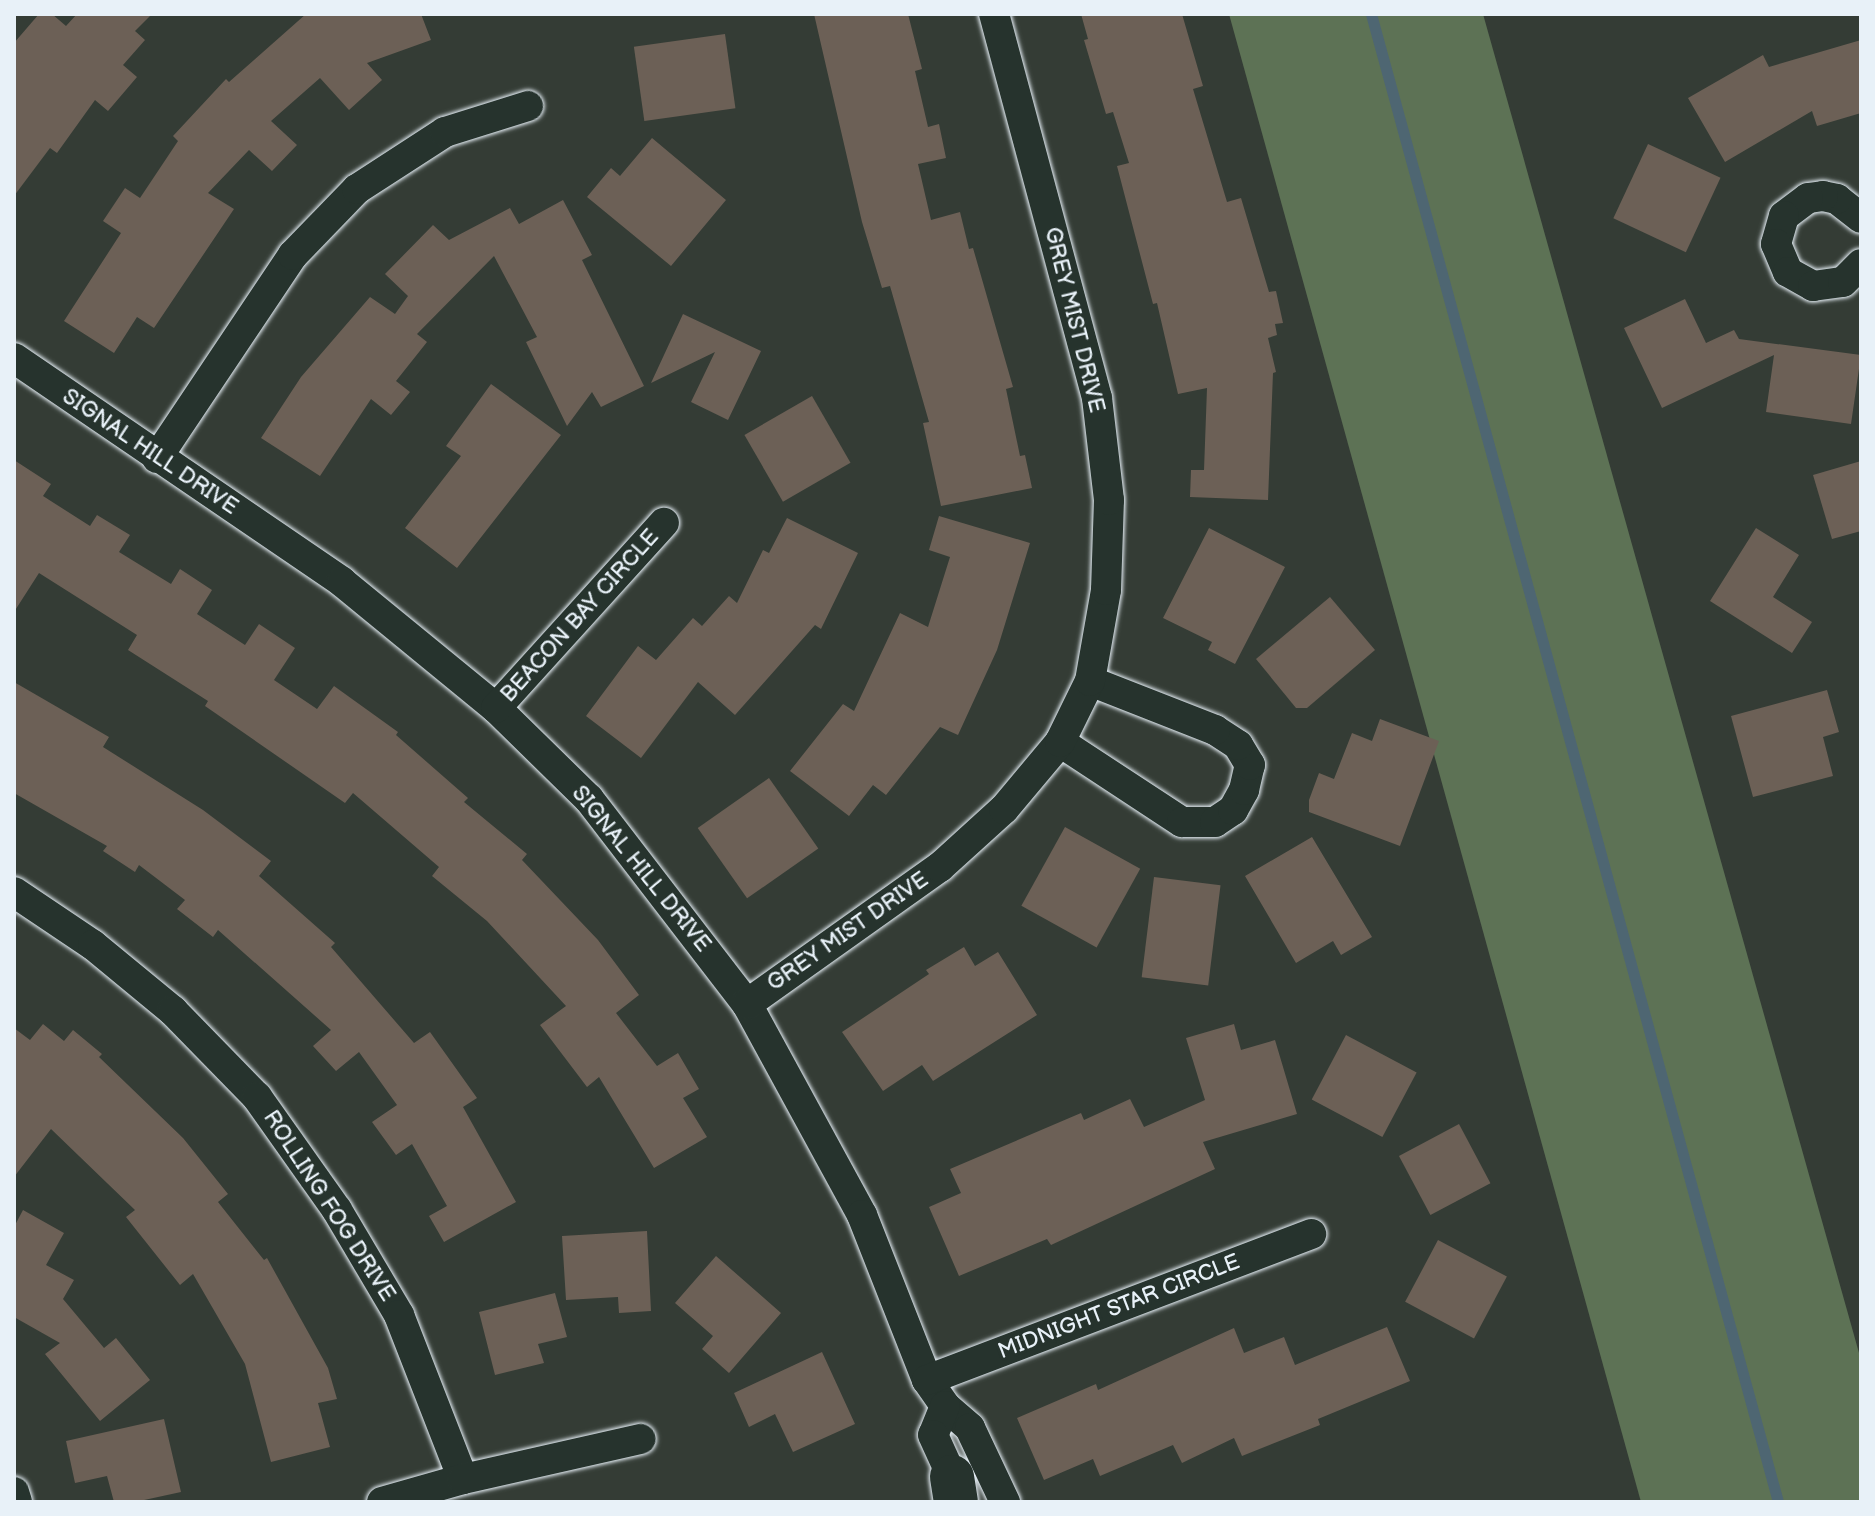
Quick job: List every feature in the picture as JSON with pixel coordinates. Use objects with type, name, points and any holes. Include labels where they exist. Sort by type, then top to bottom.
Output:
[{"type":"street","name":"GREY MIST DRIVE","points":[[747,1004],[940,867],[1004,809],[1060,742],[1090,681],[1106,590],[1109,500],[1097,398],[994,14]]},
{"type":"street","points":[[157,458],[293,255],[357,189],[445,132],[528,106]]},
{"type":"street","points":[[1861,218],[1837,199],[1808,198],[1784,216],[1776,244],[1788,272],[1813,286],[1843,282],[1861,264]]},
{"type":"street","name":"SIGNAL HILL DRIVE","points":[[14,358],[342,582],[496,708],[589,799],[747,1004],[862,1215],[927,1380],[945,1406],[970,1428],[1005,1502]]},
{"type":"street","name":"BEACON BAY CIRCLE","points":[[496,708],[664,523]]},
{"type":"street","points":[[1060,742],[1182,822],[1215,822],[1233,810],[1244,790],[1250,765],[1238,745],[1215,730],[1090,681]]},
{"type":"street","name":"ROLLING FOG DRIVE","points":[[14,892],[93,945],[173,1011],[257,1097],[337,1210],[399,1315],[463,1479]]},
{"type":"street","name":"MIDNIGHT STAR CIRCLE","points":[[927,1380],[1311,1234]]},
{"type":"street","points":[[945,1406],[933,1435],[957,1494]]},
{"type":"street","points":[[382,1502],[463,1479],[641,1439]]},
{"type":"street","points":[[14,1492],[17,1502]]},
{"type":"green space","points":[[1229,14],[1483,14],[1861,1360],[1861,1502],[1641,1502]]},
{"type":"building","points":[[39,14],[52,14],[66,26],[77,14],[152,14],[135,31],[145,40],[123,65],[137,77],[108,111],[95,100],[57,153],[50,148],[14,196],[14,43]]},
{"type":"building","points":[[306,14],[421,14],[431,40],[367,63],[382,80],[349,110],[320,78],[271,121],[297,145],[272,171],[249,150],[208,193],[234,209],[154,328],[137,317],[114,353],[64,321],[121,233],[103,221],[125,188],[140,198],[178,141],[173,136],[226,79],[229,82]]},
{"type":"building","points":[[814,14],[908,14],[922,69],[915,71],[928,127],[939,124],[946,158],[918,164],[931,220],[960,212],[1013,387],[1006,389],[1020,456],[1025,455],[1032,488],[941,506],[923,423],[929,422],[890,286],[882,288],[862,222]]},
{"type":"building","points":[[1081,14],[1182,14],[1203,86],[1193,89],[1227,202],[1241,198],[1269,292],[1276,291],[1283,323],[1275,324],[1277,335],[1268,338],[1276,372],[1273,373],[1268,500],[1190,497],[1191,470],[1204,470],[1207,388],[1178,394],[1157,303],[1153,304],[1117,166],[1129,163],[1113,112],[1106,114],[1084,40],[1088,39]]},
{"type":"building","points":[[725,34],[735,108],[644,121],[634,47]]},
{"type":"building","points":[[1861,40],[1861,113],[1817,126],[1812,111],[1725,162],[1688,98],[1763,55],[1769,67]]},
{"type":"building","points":[[652,138],[726,200],[671,266],[587,197],[611,168],[620,176]]},
{"type":"building","points":[[1648,144],[1721,178],[1686,252],[1613,218]]},
{"type":"building","points":[[563,200],[592,255],[582,260],[644,386],[601,407],[592,392],[567,426],[526,342],[537,337],[494,256],[417,334],[427,342],[396,381],[410,392],[391,415],[371,399],[320,476],[261,438],[301,377],[370,297],[395,314],[408,296],[385,274],[433,225],[449,240],[510,208],[519,224]]},
{"type":"building","points":[[1685,299],[1706,343],[1734,330],[1739,339],[1861,355],[1851,424],[1766,412],[1774,355],[1662,408],[1624,328]]},
{"type":"building","points":[[683,314],[761,351],[728,420],[691,402],[715,352],[651,383]]},
{"type":"building","points":[[491,384],[561,435],[457,568],[405,528],[461,456],[446,446]]},
{"type":"building","points":[[812,396],[850,463],[783,502],[744,435]]},
{"type":"building","points":[[14,460],[51,484],[43,496],[90,526],[97,515],[130,535],[119,552],[171,584],[180,569],[212,590],[197,614],[245,645],[259,624],[295,648],[274,680],[317,709],[334,686],[398,732],[396,735],[468,798],[464,802],[527,854],[522,860],[598,940],[639,995],[616,1013],[657,1066],[678,1053],[699,1089],[683,1098],[707,1137],[654,1168],[599,1077],[587,1087],[540,1025],[566,1006],[487,921],[432,876],[439,867],[353,793],[345,803],[205,706],[208,701],[128,650],[137,635],[39,573],[14,612]]},
{"type":"building","points":[[1861,461],[1861,531],[1832,539],[1813,475]]},
{"type":"building","points":[[939,516],[1030,543],[997,650],[958,735],[940,727],[886,795],[873,785],[849,816],[790,771],[843,704],[854,711],[900,613],[928,627],[950,557],[929,550]]},
{"type":"building","points":[[787,518],[858,553],[821,629],[815,625],[735,715],[698,682],[641,758],[586,716],[638,646],[656,660],[693,618],[702,626],[729,596],[737,603],[763,550],[769,553]]},
{"type":"building","points":[[1209,528],[1285,567],[1235,664],[1208,650],[1212,642],[1163,618]]},
{"type":"building","points":[[1756,528],[1799,555],[1773,597],[1812,622],[1792,653],[1710,601]]},
{"type":"building","points":[[1330,597],[1375,650],[1307,708],[1296,708],[1256,659]]},
{"type":"building","points":[[14,682],[109,737],[103,747],[203,810],[271,861],[259,876],[335,943],[331,947],[414,1043],[430,1032],[477,1098],[463,1107],[516,1202],[444,1242],[429,1216],[447,1206],[412,1144],[396,1155],[372,1122],[397,1105],[359,1052],[336,1071],[313,1046],[331,1030],[218,930],[213,937],[177,909],[185,900],[139,865],[135,872],[103,851],[107,846],[14,793]]},
{"type":"building","points":[[1827,690],[1839,732],[1823,737],[1833,776],[1753,797],[1731,716]]},
{"type":"building","points":[[1380,719],[1439,741],[1400,846],[1309,812],[1309,800],[1319,773],[1334,779],[1352,733],[1372,741]]},
{"type":"building","points":[[769,778],[818,848],[747,898],[698,828]]},
{"type":"building","points":[[1065,827],[1140,869],[1097,947],[1021,906]]},
{"type":"building","points":[[1312,837],[1372,937],[1341,955],[1333,941],[1296,963],[1245,876]]},
{"type":"building","points":[[1154,877],[1221,885],[1208,985],[1142,977]]},
{"type":"building","points":[[964,947],[975,966],[998,952],[1037,1015],[933,1081],[922,1065],[883,1091],[842,1032],[929,974],[926,970]]},
{"type":"building","points":[[43,1024],[64,1041],[73,1030],[102,1054],[99,1057],[183,1138],[228,1194],[218,1202],[264,1260],[267,1258],[328,1368],[337,1399],[318,1403],[330,1447],[271,1462],[245,1364],[193,1274],[180,1285],[126,1217],[135,1210],[51,1129],[14,1177],[14,1028],[30,1040]]},
{"type":"building","points":[[1234,1024],[1241,1050],[1275,1040],[1297,1114],[1203,1142],[1215,1169],[1051,1245],[1047,1239],[959,1276],[929,1207],[961,1193],[950,1169],[1081,1113],[1084,1120],[1130,1099],[1144,1127],[1205,1100],[1186,1038]]},
{"type":"building","points":[[1346,1035],[1417,1073],[1382,1137],[1312,1099]]},
{"type":"building","points":[[1459,1124],[1490,1183],[1430,1215],[1399,1156]]},
{"type":"building","points":[[23,1210],[64,1233],[46,1265],[74,1280],[63,1299],[104,1348],[116,1338],[150,1380],[100,1421],[45,1354],[60,1343],[14,1317],[14,1227]]},
{"type":"building","points":[[647,1231],[651,1311],[619,1313],[618,1297],[566,1300],[562,1236]]},
{"type":"building","points":[[1438,1240],[1507,1277],[1474,1338],[1405,1302]]},
{"type":"building","points":[[716,1256],[781,1313],[729,1373],[702,1349],[713,1336],[675,1303]]},
{"type":"building","points":[[555,1293],[567,1337],[538,1344],[544,1363],[495,1375],[479,1312]]},
{"type":"building","points":[[1387,1327],[1410,1381],[1318,1419],[1320,1425],[1242,1456],[1234,1438],[1182,1463],[1173,1445],[1100,1476],[1093,1459],[1044,1480],[1017,1418],[1096,1384],[1098,1390],[1234,1328],[1244,1353],[1284,1337],[1295,1365]]},
{"type":"building","points":[[822,1352],[855,1424],[793,1452],[775,1414],[749,1427],[734,1393]]},
{"type":"building","points":[[164,1419],[181,1492],[135,1502],[114,1502],[107,1476],[75,1483],[66,1441]]},
{"type":"waterway","points":[[1371,14],[1778,1502]]}]
